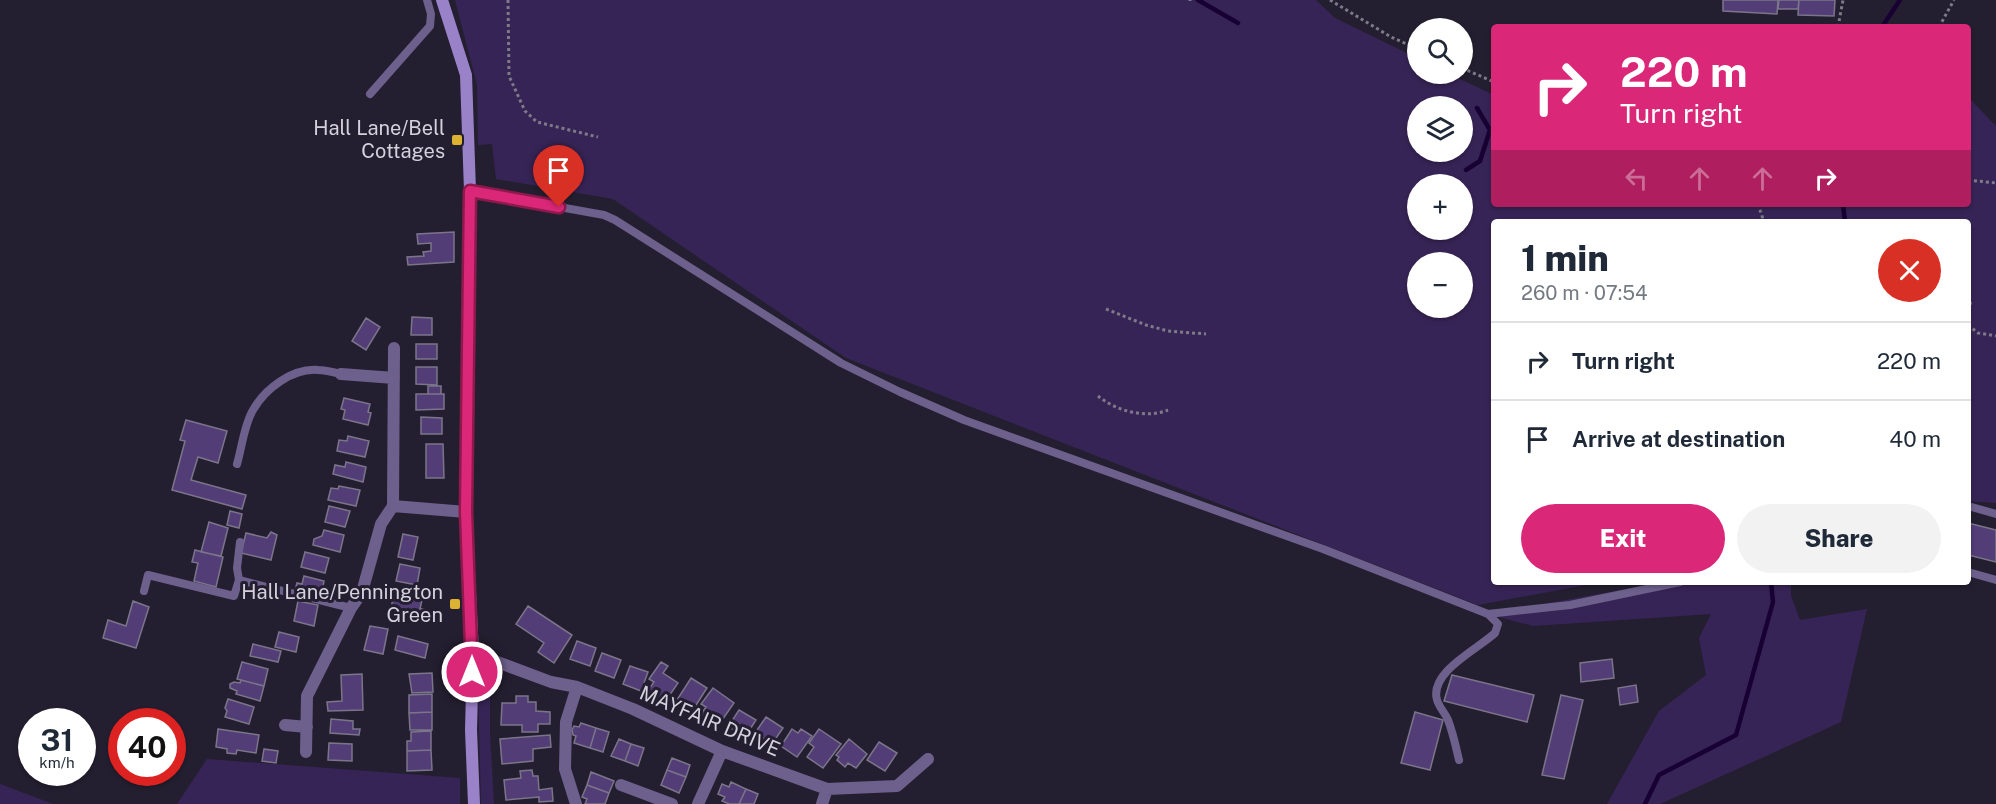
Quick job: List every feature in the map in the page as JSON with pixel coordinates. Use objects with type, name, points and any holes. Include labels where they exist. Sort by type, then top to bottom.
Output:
[{"type":"street","points":[[442,0],[466,75],[470,191],[466,512],[473,653],[471,730],[474,804]]},
{"type":"street","points":[[306,752],[308,696],[351,608],[362,592],[381,524],[393,506],[394,348]]},
{"type":"street","points":[[340,374],[393,378]]},
{"type":"street","points":[[393,506],[466,512]]},
{"type":"street","name":"MAYFAIR DRIVE","points":[[473,653],[551,682],[577,687],[633,709],[722,751],[827,789],[897,786],[928,759]]},
{"type":"street","points":[[576,804],[565,769],[566,722],[577,687]]},
{"type":"street","points":[[285,725],[307,727]]},
{"type":"street","points":[[698,804],[722,751]]},
{"type":"street","points":[[621,785],[672,804]]},
{"type":"street","points":[[822,804],[827,789]]},
{"type":"lane","points":[[370,94],[430,26],[431,14],[427,0]]},
{"type":"lane","points":[[470,191],[615,220],[841,363],[900,392],[964,420],[1323,549],[1488,614],[1497,624],[1495,633],[1447,670],[1436,687],[1437,700],[1450,724],[1459,760]]},
{"type":"lane","points":[[237,464],[252,412],[269,389],[303,372],[316,370],[340,374]]},
{"type":"lane","points":[[1971,507],[1996,514]]},
{"type":"lane","points":[[144,591],[148,575],[234,596],[238,580],[240,542]]},
{"type":"lane","points":[[1971,573],[1996,580]]},
{"type":"lane","points":[[238,580],[351,608]]},
{"type":"lane","points":[[1488,614],[1570,605],[1666,585]]},
{"type":"path","points":[[508,0],[509,76],[525,111],[537,122],[598,138]]},
{"type":"path","points":[[1330,0],[1407,44]]},
{"type":"path","points":[[1839,24],[1843,0]]},
{"type":"path","points":[[1941,24],[1954,0]]},
{"type":"path","points":[[1473,73],[1491,81]]},
{"type":"path","points":[[1971,180],[1996,183]]},
{"type":"path","points":[[1106,309],[1157,328],[1206,334]]},
{"type":"path","points":[[1971,327],[1978,333],[1996,336]]},
{"type":"path","points":[[1098,396],[1122,409],[1146,415],[1168,410]]},
{"type":"shaded area","points":[[455,0],[1316,0],[1335,18],[1407,53],[1407,84],[1470,84],[1491,94],[1491,207],[1971,207],[1971,100],[1996,126],[1996,503],[1971,501],[1971,219],[1491,219],[1491,585],[1586,585],[1478,605],[846,358],[613,199],[496,179],[492,144],[478,145],[477,85]]},
{"type":"shaded area","points":[[1648,585],[1791,585],[1791,596],[1800,620],[1867,609],[1841,722],[1660,804],[1607,804],[1659,711],[1706,675],[1699,638],[1711,614],[1533,626],[1488,614]]},
{"type":"shaded area","points":[[490,675],[494,804],[481,804],[478,686],[482,679]]},
{"type":"shaded area","points":[[207,759],[460,778],[460,804],[177,804]]},
{"type":"shaded area","points":[[0,784],[53,804],[0,804]]},
{"type":"building","points":[[1723,0],[1778,0],[1777,14],[1723,11]]},
{"type":"building","points":[[1779,0],[1799,0],[1798,9],[1778,9]]},
{"type":"building","points":[[1799,0],[1835,0],[1834,16],[1798,15]]},
{"type":"building","points":[[454,232],[454,262],[408,265],[407,257],[424,256],[423,252],[431,251],[431,243],[418,244],[417,234]]},
{"type":"building","points":[[412,317],[432,318],[432,335],[411,335]]},
{"type":"building","points":[[366,318],[380,327],[366,350],[352,341]]},
{"type":"building","points":[[416,344],[437,344],[437,359],[416,359]]},
{"type":"building","points":[[416,367],[437,367],[437,385],[416,384]]},
{"type":"building","points":[[428,386],[441,386],[441,394],[428,394]]},
{"type":"building","points":[[416,394],[444,394],[444,409],[416,410]]},
{"type":"building","points":[[344,398],[370,404],[368,412],[371,413],[368,425],[343,419],[345,410],[341,409]]},
{"type":"building","points":[[421,417],[442,418],[442,434],[421,434]]},
{"type":"building","points":[[186,420],[227,431],[218,463],[198,457],[191,480],[246,495],[242,509],[172,490],[185,441],[180,440]]},
{"type":"building","points":[[348,436],[369,441],[365,457],[337,451],[339,440],[347,441]]},
{"type":"building","points":[[426,444],[443,444],[444,478],[426,478]]},
{"type":"building","points":[[346,462],[366,467],[363,482],[333,474],[335,465],[345,467]]},
{"type":"building","points":[[339,486],[360,490],[356,506],[328,500],[331,488],[338,489]]},
{"type":"building","points":[[329,506],[350,511],[345,527],[325,522]]},
{"type":"building","points":[[230,511],[242,514],[239,528],[227,525]]},
{"type":"building","points":[[209,522],[228,528],[221,556],[201,552]]},
{"type":"building","points":[[1971,524],[1996,530],[1996,562],[1971,556]]},
{"type":"building","points":[[324,530],[344,535],[340,552],[313,545],[314,539],[322,536]]},
{"type":"building","points":[[271,532],[277,535],[271,560],[241,553],[246,533],[267,538]]},
{"type":"building","points":[[403,534],[418,537],[413,560],[398,557]]},
{"type":"building","points":[[195,550],[223,557],[216,587],[194,581],[198,563],[192,562]]},
{"type":"building","points":[[305,552],[329,558],[325,573],[301,567]]},
{"type":"building","points":[[400,564],[420,568],[417,585],[396,581]]},
{"type":"building","points":[[304,576],[324,581],[321,597],[295,591],[297,583],[302,584]]},
{"type":"building","points":[[403,590],[423,595],[420,609],[424,609],[426,613],[421,621],[390,614],[393,598],[401,600]]},
{"type":"building","points":[[133,601],[149,607],[136,648],[103,638],[108,620],[126,626]]},
{"type":"building","points":[[298,601],[318,605],[314,626],[294,621]]},
{"type":"building","points":[[528,606],[572,635],[554,663],[538,652],[544,643],[516,624]]},
{"type":"building","points":[[370,626],[388,629],[383,654],[364,650]]},
{"type":"building","points":[[279,632],[299,637],[296,652],[275,647]]},
{"type":"building","points":[[398,636],[428,644],[425,658],[395,650]]},
{"type":"building","points":[[577,641],[596,648],[590,666],[570,659]]},
{"type":"building","points":[[253,644],[281,651],[278,662],[250,656]]},
{"type":"building","points":[[602,653],[621,660],[614,678],[595,671]]},
{"type":"building","points":[[1612,659],[1614,678],[1581,682],[1580,663]]},
{"type":"building","points":[[242,662],[268,669],[264,686],[237,679]]},
{"type":"building","points":[[661,662],[668,666],[663,673],[678,683],[663,705],[646,693],[654,682],[649,679]]},
{"type":"building","points":[[630,666],[648,672],[641,691],[623,684]]},
{"type":"building","points":[[432,673],[433,692],[412,693],[409,674]]},
{"type":"building","points":[[362,674],[363,710],[328,711],[327,702],[342,701],[341,675]]},
{"type":"building","points":[[1452,675],[1534,695],[1527,722],[1444,701]]},
{"type":"building","points":[[691,678],[707,688],[691,713],[675,703]]},
{"type":"building","points":[[241,680],[264,686],[260,701],[236,694],[237,691],[230,688],[230,684],[240,683]]},
{"type":"building","points":[[1636,685],[1638,702],[1620,705],[1618,688]]},
{"type":"building","points":[[713,688],[734,703],[718,726],[701,714],[706,707],[701,704]]},
{"type":"building","points":[[432,694],[432,712],[409,713],[409,695]]},
{"type":"building","points":[[1561,695],[1583,700],[1564,779],[1542,775]]},
{"type":"building","points":[[516,696],[528,696],[528,702],[536,702],[536,711],[550,712],[550,724],[538,724],[538,732],[522,732],[522,725],[501,725],[502,703],[516,703]]},
{"type":"building","points":[[228,699],[254,707],[249,724],[225,717]]},
{"type":"building","points":[[739,710],[756,720],[745,737],[728,727]]},
{"type":"building","points":[[432,712],[432,730],[410,730],[409,713]]},
{"type":"building","points":[[1415,712],[1443,720],[1430,770],[1401,763]]},
{"type":"building","points":[[766,717],[783,728],[772,744],[755,733]]},
{"type":"building","points":[[331,719],[353,721],[353,729],[360,729],[359,735],[330,733]]},
{"type":"building","points":[[581,723],[596,728],[590,748],[574,743],[576,736],[573,735],[572,730],[574,726],[579,727]]},
{"type":"building","points":[[596,728],[609,732],[603,752],[590,748]]},
{"type":"building","points":[[218,729],[259,735],[256,753],[237,750],[236,754],[227,753],[227,749],[216,747]]},
{"type":"building","points":[[792,729],[798,733],[801,729],[812,736],[797,757],[781,746]]},
{"type":"building","points":[[819,729],[841,744],[823,768],[807,757],[814,747],[809,743]]},
{"type":"building","points":[[431,731],[431,750],[407,751],[407,741],[411,741],[411,732]]},
{"type":"building","points":[[550,735],[551,747],[533,749],[533,761],[502,764],[500,739]]},
{"type":"building","points":[[619,739],[631,744],[625,761],[611,756]]},
{"type":"building","points":[[849,739],[867,754],[856,768],[848,763],[845,767],[837,760],[839,757],[836,755]]},
{"type":"building","points":[[879,742],[897,753],[885,771],[867,760]]},
{"type":"building","points":[[329,743],[352,744],[352,761],[328,760]]},
{"type":"building","points":[[631,744],[644,748],[638,766],[625,761]]},
{"type":"building","points":[[264,749],[278,751],[276,763],[262,761]]},
{"type":"building","points":[[431,750],[432,770],[407,771],[407,751]]},
{"type":"building","points":[[672,758],[690,765],[686,777],[667,770]]},
{"type":"building","points":[[532,770],[533,776],[538,776],[539,790],[552,788],[553,801],[539,802],[539,797],[506,800],[504,780],[521,778],[520,771]]},
{"type":"building","points":[[667,770],[686,777],[679,793],[661,785]]},
{"type":"building","points":[[591,772],[614,781],[609,793],[587,785]]},
{"type":"building","points":[[731,782],[746,789],[739,804],[722,801],[725,797],[718,794],[722,784],[729,787]]},
{"type":"building","points":[[587,785],[609,793],[605,804],[585,804],[587,799],[582,797]]},
{"type":"building","points":[[746,789],[758,794],[754,804],[739,804]]},
{"type":"waterway","points":[[1198,0],[1238,23]]},
{"type":"waterway","points":[[1884,24],[1900,0]]},
{"type":"waterway","points":[[1466,170],[1480,161],[1490,130],[1477,108]]},
{"type":"waterway","points":[[1843,207],[1845,219]]},
{"type":"waterway","points":[[1645,804],[1659,775],[1736,735],[1773,602],[1771,585]]},
{"type":"place","name":"Hall Lane/Bell Cottages","points":[[457,140]]},
{"type":"place","name":"Hall Lane/Pennington Green","points":[[455,604]]},
{"type":"route","points":[[472,672],[466,512],[470,191],[559,207]]}]
